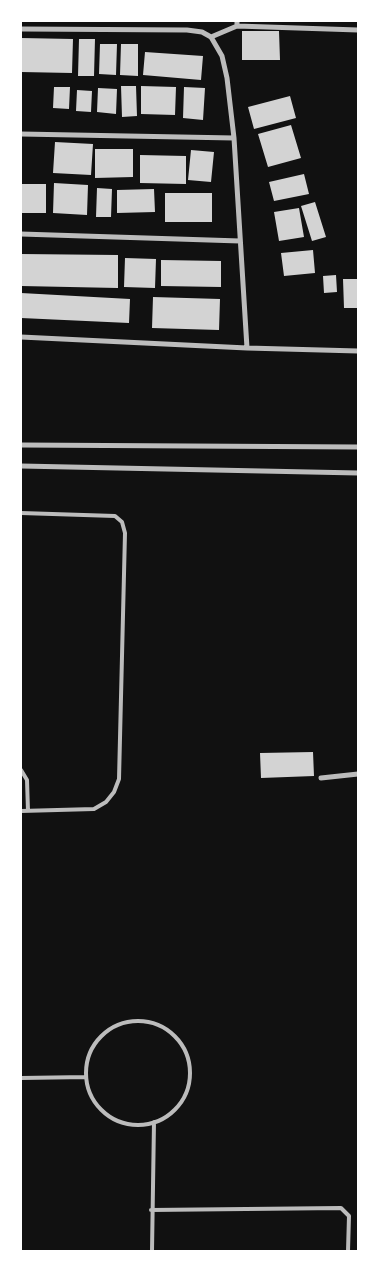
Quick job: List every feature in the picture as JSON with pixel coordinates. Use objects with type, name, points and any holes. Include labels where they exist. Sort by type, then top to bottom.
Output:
[{"type":"street","points":[[211,37],[237,24],[358,30]]},
{"type":"street","points":[[21,29],[187,30],[202,32],[211,37],[222,56],[228,78],[234,138],[247,348]]},
{"type":"street","points":[[21,134],[234,138]]},
{"type":"street","points":[[21,234],[240,241]]},
{"type":"street","points":[[21,337],[247,348],[358,350]]},
{"type":"street","points":[[21,445],[358,446]]},
{"type":"street","points":[[21,466],[358,473]]},
{"type":"street","points":[[321,778],[358,774]]},
{"type":"lane","points":[[21,513],[115,516],[122,522],[125,533],[119,779],[114,792],[106,802],[94,809],[21,810]]},
{"type":"lane","points":[[21,770],[27,780],[28,810]]},
{"type":"lane","points":[[133,1021],[150,1023],[166,1030],[179,1042],[187,1057],[189,1068],[189,1080],[181,1102],[174,1110],[154,1122],[131,1124],[109,1116],[93,1099],[88,1089],[86,1077],[86,1066],[92,1049],[102,1036],[111,1028],[121,1023],[133,1021]]},
{"type":"lane","points":[[21,1078],[86,1077]]},
{"type":"lane","points":[[152,1251],[154,1122]]},
{"type":"lane","points":[[152,1210],[341,1208],[349,1216],[348,1251]]},
{"type":"building","points":[[242,31],[279,31],[280,60],[242,60]]},
{"type":"building","points":[[21,38],[73,39],[72,73],[21,72]]},
{"type":"building","points":[[79,39],[95,39],[94,76],[78,76]]},
{"type":"building","points":[[100,44],[117,44],[116,75],[99,74]]},
{"type":"building","points":[[121,44],[138,44],[138,76],[120,75]]},
{"type":"building","points":[[145,52],[203,56],[201,80],[143,75]]},
{"type":"building","points":[[121,86],[136,86],[137,116],[122,117]]},
{"type":"building","points":[[141,86],[176,87],[175,115],[141,114]]},
{"type":"building","points":[[54,87],[70,87],[69,109],[53,108]]},
{"type":"building","points":[[184,87],[205,88],[203,120],[183,118]]},
{"type":"building","points":[[98,88],[117,89],[116,114],[97,112]]},
{"type":"building","points":[[77,90],[92,91],[91,112],[76,111]]},
{"type":"building","points":[[290,96],[296,118],[254,129],[248,107]]},
{"type":"building","points":[[291,125],[301,158],[268,167],[258,134]]},
{"type":"building","points":[[55,142],[93,144],[91,175],[53,173]]},
{"type":"building","points":[[95,149],[133,149],[133,177],[95,178]]},
{"type":"building","points":[[191,150],[214,152],[211,182],[188,180]]},
{"type":"building","points":[[140,155],[186,156],[186,184],[140,183]]},
{"type":"building","points":[[304,174],[309,194],[274,201],[269,182]]},
{"type":"building","points":[[54,183],[88,185],[87,215],[53,213]]},
{"type":"building","points":[[21,184],[46,184],[46,213],[21,213]]},
{"type":"building","points":[[97,188],[112,189],[111,217],[96,217]]},
{"type":"building","points":[[154,189],[155,212],[117,213],[117,190]]},
{"type":"building","points":[[165,193],[212,193],[212,222],[165,222]]},
{"type":"building","points":[[315,202],[326,237],[312,241],[301,206]]},
{"type":"building","points":[[299,208],[304,237],[279,241],[274,212]]},
{"type":"building","points":[[313,250],[315,273],[284,276],[281,253]]},
{"type":"building","points":[[21,254],[118,255],[118,288],[21,286]]},
{"type":"building","points":[[125,258],[156,259],[155,288],[124,287]]},
{"type":"building","points":[[161,260],[221,261],[221,287],[161,286]]},
{"type":"building","points":[[336,275],[337,292],[324,293],[323,276]]},
{"type":"building","points":[[343,279],[358,279],[358,308],[344,308]]},
{"type":"building","points":[[21,293],[130,299],[129,323],[21,318]]},
{"type":"building","points":[[153,297],[220,299],[219,330],[152,328]]},
{"type":"building","points":[[313,752],[314,776],[261,778],[260,753]]}]
